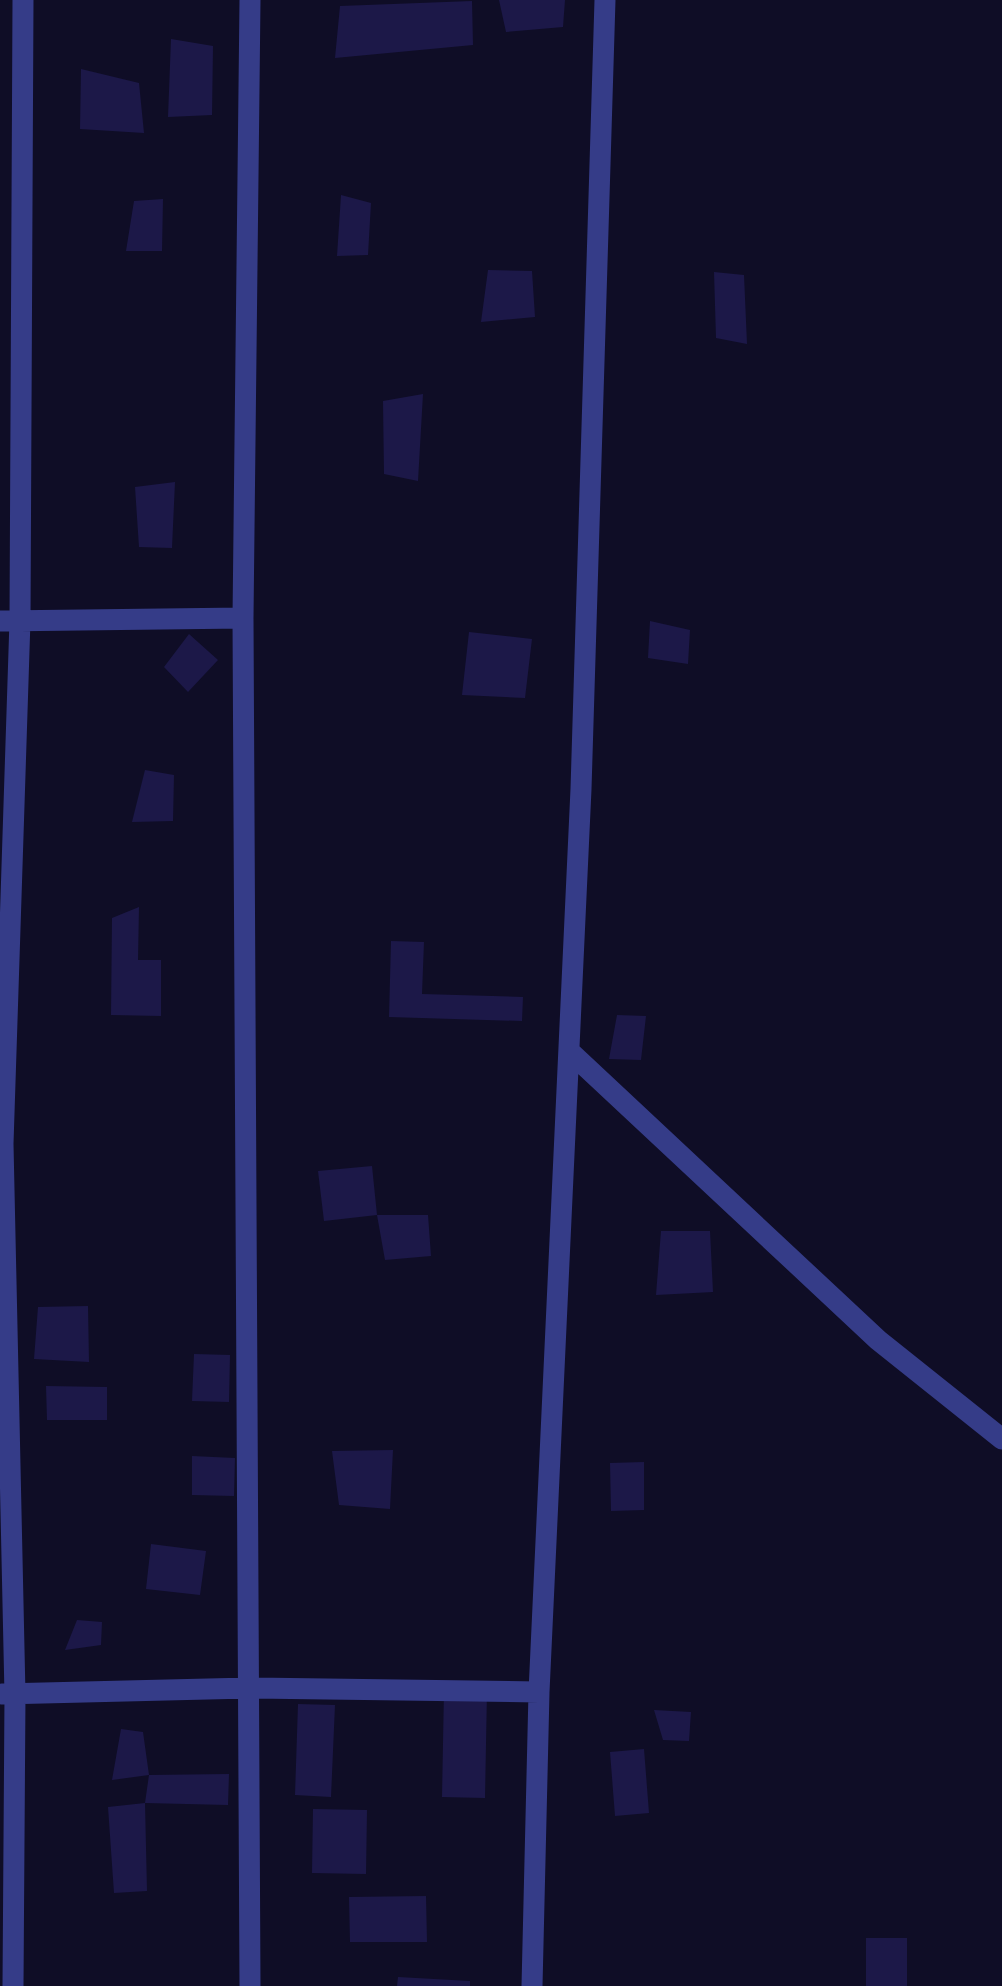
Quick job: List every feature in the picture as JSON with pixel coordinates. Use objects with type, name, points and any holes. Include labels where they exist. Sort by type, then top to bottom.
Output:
[{"type":"street","points":[[13,1986],[1,1144],[23,0]]},
{"type":"street","points":[[250,0],[243,618],[250,1986]]},
{"type":"street","points":[[532,1986],[538,1692],[581,789],[605,0]]},
{"type":"street","points":[[10,620],[243,618]]},
{"type":"street","points":[[569,1051],[878,1340],[1002,1439]]},
{"type":"street","points":[[7,1694],[249,1688],[538,1692]]},
{"type":"building","points":[[499,0],[565,0],[563,27],[506,32]]},
{"type":"building","points":[[472,1],[473,45],[335,58],[340,6]]},
{"type":"building","points":[[171,39],[213,46],[212,115],[168,117]]},
{"type":"building","points":[[81,69],[139,83],[144,133],[80,129]]},
{"type":"building","points":[[341,195],[371,203],[368,255],[337,256]]},
{"type":"building","points":[[163,199],[162,251],[126,251],[134,201]]},
{"type":"building","points":[[488,270],[532,271],[535,317],[481,322]]},
{"type":"building","points":[[714,272],[744,275],[747,344],[716,338]]},
{"type":"building","points":[[423,394],[418,481],[384,474],[383,401]]},
{"type":"building","points":[[175,482],[172,548],[139,547],[135,487]]},
{"type":"building","points":[[650,621],[690,630],[688,664],[648,658]]},
{"type":"building","points":[[469,632],[532,639],[525,698],[462,695]]},
{"type":"building","points":[[189,634],[218,660],[188,692],[164,667]]},
{"type":"building","points":[[145,770],[174,775],[173,821],[132,822]]},
{"type":"building","points":[[139,907],[138,960],[161,960],[161,1016],[111,1015],[112,918]]},
{"type":"building","points":[[391,941],[424,942],[422,994],[523,997],[522,1021],[389,1017]]},
{"type":"building","points":[[617,1015],[646,1016],[641,1060],[609,1059]]},
{"type":"building","points":[[372,1166],[377,1215],[324,1221],[318,1171]]},
{"type":"building","points":[[377,1215],[428,1215],[431,1256],[385,1260]]},
{"type":"building","points":[[661,1231],[710,1231],[713,1292],[656,1295]]},
{"type":"building","points":[[88,1306],[89,1362],[34,1359],[38,1307]]},
{"type":"building","points":[[194,1354],[230,1355],[229,1402],[192,1401]]},
{"type":"building","points":[[46,1386],[107,1387],[107,1420],[47,1420]]},
{"type":"building","points":[[393,1450],[390,1509],[339,1505],[332,1451]]},
{"type":"building","points":[[192,1456],[235,1458],[234,1496],[192,1495]]},
{"type":"building","points":[[644,1462],[644,1510],[611,1511],[610,1463]]},
{"type":"building","points":[[151,1544],[206,1551],[200,1595],[146,1589]]},
{"type":"building","points":[[77,1620],[102,1622],[101,1645],[65,1650]]},
{"type":"building","points":[[444,1690],[487,1691],[485,1798],[442,1797]]},
{"type":"building","points":[[298,1704],[335,1705],[331,1797],[295,1795]]},
{"type":"building","points":[[654,1710],[691,1712],[689,1741],[663,1740]]},
{"type":"building","points":[[121,1729],[143,1732],[149,1775],[112,1780]]},
{"type":"building","points":[[644,1749],[649,1813],[615,1816],[610,1752]]},
{"type":"building","points":[[229,1774],[228,1805],[145,1803],[149,1775]]},
{"type":"building","points":[[145,1803],[147,1891],[114,1893],[108,1807]]},
{"type":"building","points":[[313,1809],[367,1810],[366,1874],[312,1873]]},
{"type":"building","points":[[426,1896],[427,1942],[350,1942],[349,1897]]},
{"type":"building","points":[[866,1938],[907,1938],[907,1986],[866,1986]]},
{"type":"building","points":[[398,1977],[470,1981],[470,1986],[397,1986]]}]
